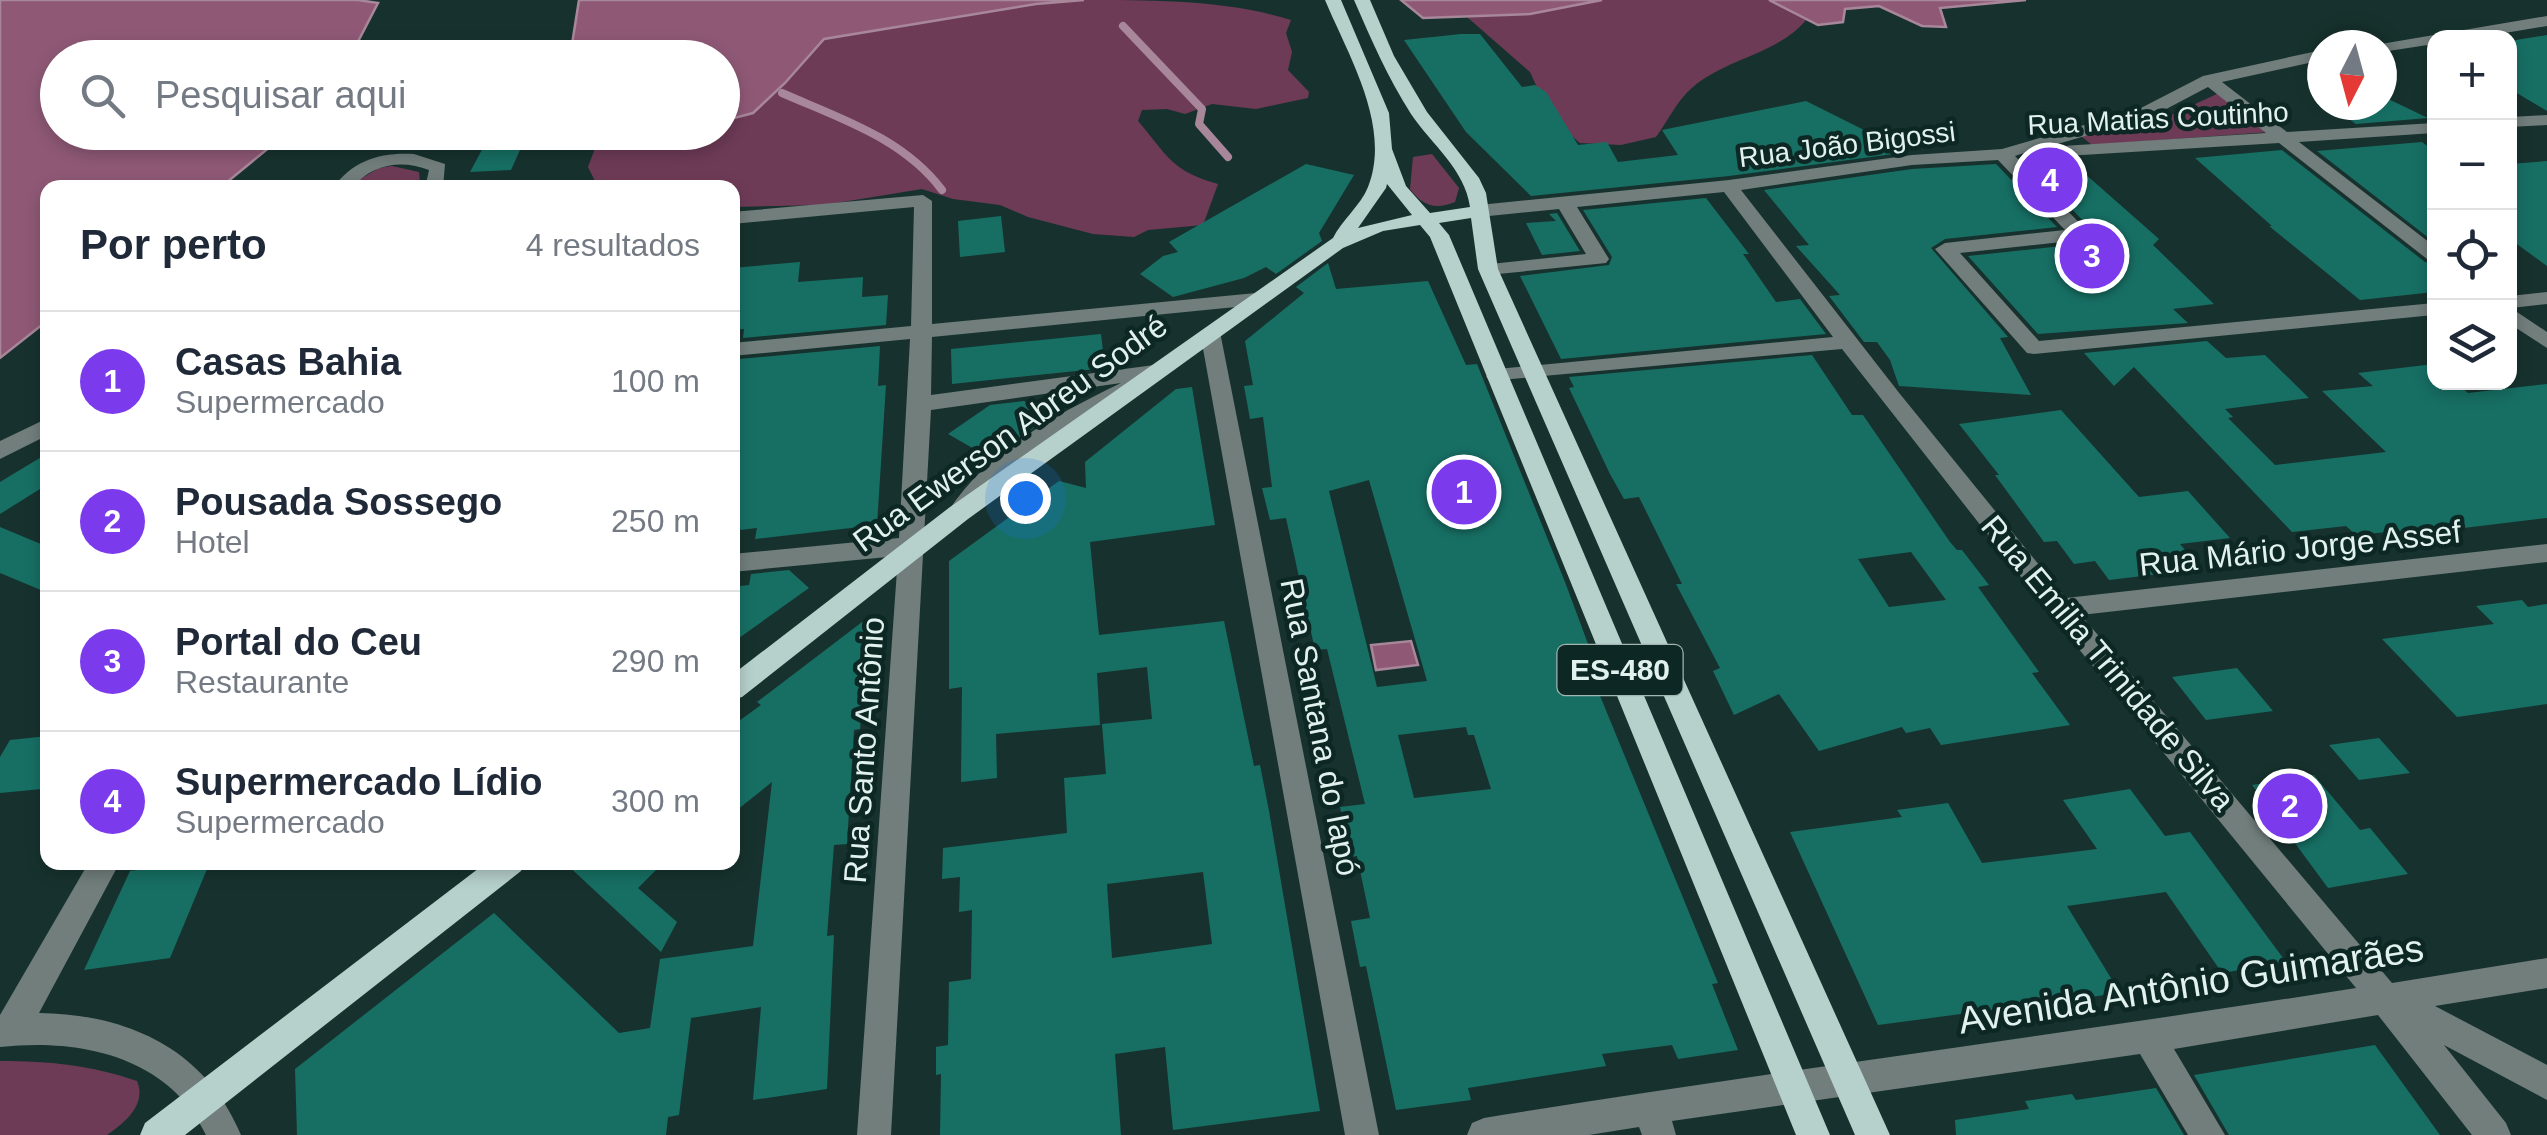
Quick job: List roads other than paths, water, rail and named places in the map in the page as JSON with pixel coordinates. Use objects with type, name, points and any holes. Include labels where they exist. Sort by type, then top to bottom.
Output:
[{"type":"main road","name":"ES-480","points":[[1333,0],[1380,113],[1383,149],[1397,187],[1439,235],[1813,1135]]},
{"type":"main road","name":"ES-480","points":[[1362,0],[1386,56],[1420,114],[1470,178],[1488,269],[1873,1135]]},
{"type":"main road","name":"Rua Ewerson Abreu Sodré","points":[[1336,244],[1368,206],[1377,188],[1383,149]]},
{"type":"main road","name":"Rua Ewerson Abreu Sodré","points":[[1146,378],[1336,244],[1379,226],[1479,211]]},
{"type":"main road","name":"Rua Ewerson Abreu Sodré","points":[[740,684],[959,513]]},
{"type":"main road","points":[[1602,628],[1646,623]]},
{"type":"main road","points":[[157,1135],[500,870]]},
{"type":"street","points":[[2501,30],[2544,24]]},
{"type":"street","points":[[2397,44],[2427,40]]},
{"type":"street","name":"Rua João Bigossi","points":[[1479,211],[1728,186],[1912,160],[2003,154],[2145,113],[2218,78],[2307,58]]},
{"type":"street","points":[[2218,78],[2427,249]]},
{"type":"street","points":[[2517,122],[2547,120]]},
{"type":"street","name":"Rua Matias Coutinho","points":[[2003,154],[2427,129]]},
{"type":"street","points":[[2003,154],[2080,234],[1945,249],[2034,348],[2427,310]]},
{"type":"street","points":[[346,180],[370,164],[400,158],[424,160],[440,168],[436,180]]},
{"type":"street","name":"Rua Emilia Trinidade Silva","points":[[1728,186],[1846,342],[2060,608],[2386,997],[2494,1135]]},
{"type":"street","name":"Rua Santo Antônio","points":[[740,217],[923,202],[920,404],[874,1135]]},
{"type":"street","points":[[1488,269],[1599,259],[1566,204]]},
{"type":"street","points":[[2517,301],[2547,298]]},
{"type":"street","points":[[740,349],[1256,300]]},
{"type":"street","points":[[2517,319],[2547,342]]},
{"type":"street","name":"Rua Santana do Iapó","points":[[1210,332],[1362,1135]]},
{"type":"street","points":[[1497,376],[1846,342]]},
{"type":"street","points":[[920,404],[1146,378]]},
{"type":"street","points":[[959,513],[988,476],[1080,410],[1146,378]]},
{"type":"street","points":[[0,452],[40,430]]},
{"type":"street","points":[[740,562],[911,549]]},
{"type":"street","name":"Rua Mário Jorge Assef","points":[[2060,608],[2547,553]]},
{"type":"street","points":[[100,870],[7,1030],[92,1033],[158,1056],[205,1099],[224,1135]]},
{"type":"street","name":"Avenida Antônio Guimarães","points":[[1484,1135],[1655,1121],[1792,1085],[2148,1037],[2547,973]]},
{"type":"street","points":[[2386,997],[2547,1083]]},
{"type":"street","points":[[2148,1037],[2208,1135]]},
{"type":"waterway","points":[[1123,26],[1202,109],[1199,124],[1228,157]]},
{"type":"waterway","points":[[782,93],[889,143],[909,156],[942,190]]},
{"type":"place","name":"Supermercado Lídio","points":[[2050,180]]},
{"type":"place","name":"Portal do Ceu","points":[[2092,256]]},
{"type":"place","name":"Casas Bahia","points":[[1464,492]]},
{"type":"place","name":"Pousada Sossego","points":[[2290,806]]}]
